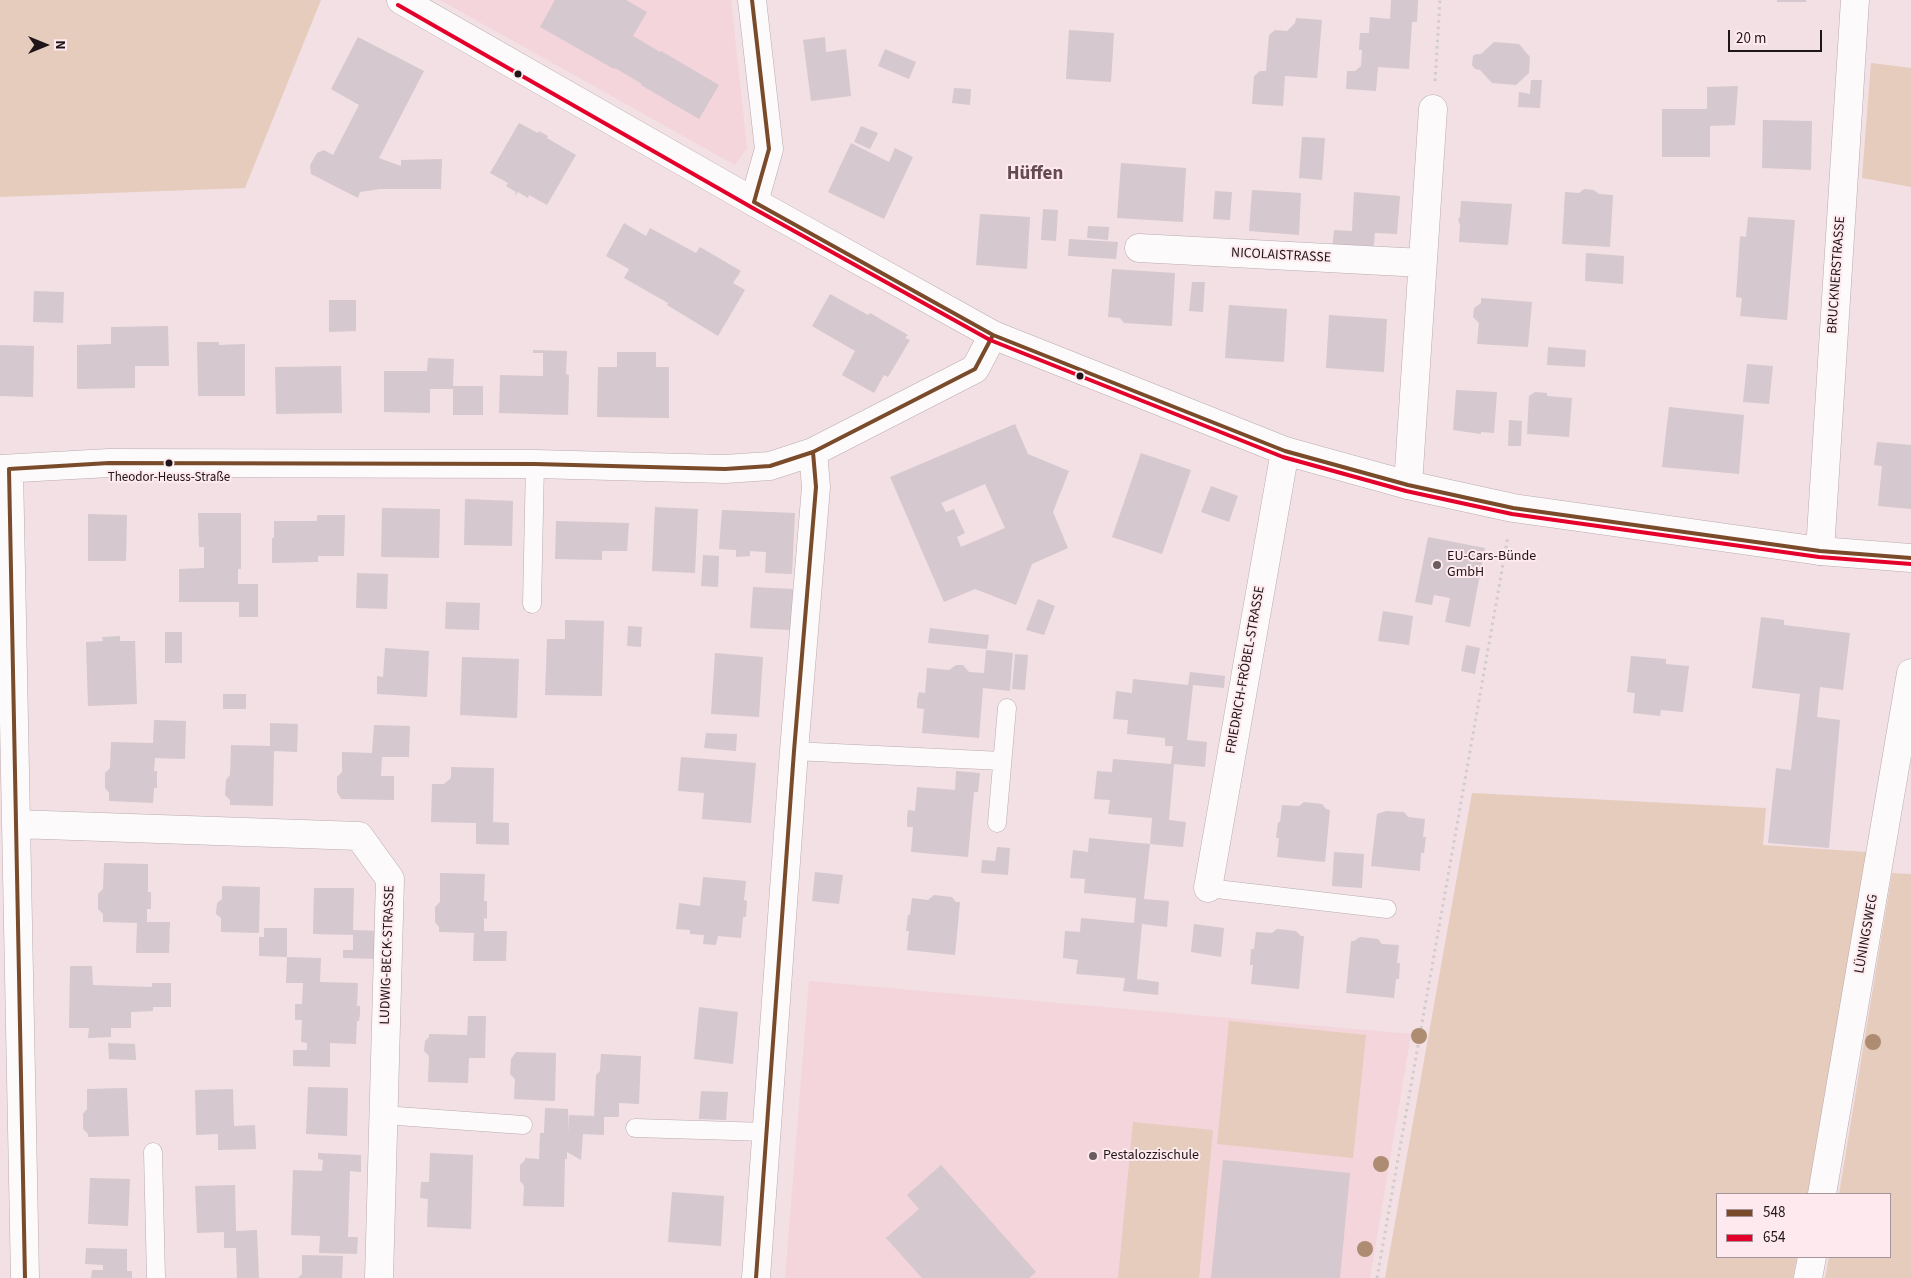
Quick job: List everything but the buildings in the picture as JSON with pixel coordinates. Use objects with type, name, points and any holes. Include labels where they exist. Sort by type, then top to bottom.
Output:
[{"type":"street","points":[[401,0],[754,202],[993,335],[1285,452],[1408,485],[1513,508],[1820,551],[1911,558]]},
{"type":"street","points":[[752,0],[769,149],[754,202]]},
{"type":"street","name":"BRUCKNERSTRASSE","points":[[1820,551],[1855,0]]},
{"type":"street","points":[[1408,485],[1433,109]]},
{"type":"street","name":"NICOLAISTRASSE","points":[[1139,248],[1422,263]]},
{"type":"street","points":[[25,1278],[16,824],[4,469],[109,463],[535,464],[725,469],[770,466],[813,452],[975,369],[993,335]]},
{"type":"street","points":[[756,1278],[794,751],[816,487],[813,452]]},
{"type":"street","name":"FRIEDRICH-FRÖBEL-STRASSE","points":[[1208,888],[1285,452]]},
{"type":"street","name":"LÜNINGSWEG","points":[[1822,1193],[1911,673]]},
{"type":"street","name":"LUDWIG-BECK-STRASSE","points":[[16,824],[359,836],[390,879],[379,1278]]},
{"type":"street","points":[[1808,1278],[1812,1258]]},
{"type":"lane","points":[[532,604],[535,464]]},
{"type":"lane","points":[[997,823],[1007,708]]},
{"type":"lane","points":[[794,751],[1002,761]]},
{"type":"lane","points":[[1208,888],[1387,909]]},
{"type":"lane","points":[[383,1115],[523,1124]]},
{"type":"lane","points":[[634,1128],[767,1132]]},
{"type":"lane","points":[[153,1152],[156,1278]]},
{"type":"path","points":[[1433,109],[1440,0]]},
{"type":"path","points":[[1377,1278],[1513,508]]},
{"type":"shaded area","points":[[0,0],[321,0],[245,188],[0,197]]},
{"type":"shaded area","points":[[440,0],[731,0],[747,148],[735,165]]},
{"type":"shaded area","points":[[1871,63],[1911,68],[1911,187],[1862,178]]},
{"type":"shaded area","points":[[1472,793],[1766,808],[1763,845],[1867,852],[1808,1193],[1716,1193],[1716,1258],[1797,1258],[1793,1278],[1385,1278]]},
{"type":"shaded area","points":[[1892,873],[1911,874],[1911,1278],[1825,1278],[1829,1258],[1891,1258],[1891,1193],[1839,1193]]},
{"type":"shaded area","name":"Pestalozzischule","points":[[809,981],[1411,1034],[1370,1278],[785,1278]]},
{"type":"shaded area","points":[[1229,1021],[1366,1035],[1353,1158],[1217,1144]]},
{"type":"shaded area","points":[[1133,1122],[1213,1130],[1199,1278],[1118,1278]]},
{"type":"transit line","name":"548","points":[[752,0],[769,149],[754,202],[993,335],[1285,451],[1408,485],[1513,508],[1820,551],[1911,558]]},
{"type":"transit line","name":"654","points":[[398,5],[751,207],[990,340],[1283,457],[1406,491],[1512,514],[1819,557],[1911,564]]},
{"type":"transit line","name":"548","points":[[25,1278],[9,469],[109,463],[535,464],[725,469],[770,466],[813,452],[975,369],[993,335]]},
{"type":"transit line","name":"548","points":[[756,1278],[794,751],[816,487],[813,452]]},
{"type":"place","name":"Theodor-Heuss-Straße","points":[[169,463]]},
{"type":"place","name":"EU-Cars-Bünde GmbH","points":[[1437,565]]},
{"type":"place","name":"Pestalozzischule","points":[[1093,1156]]},
{"type":"district","name":"Hüffen","points":[[1035,175]]}]
